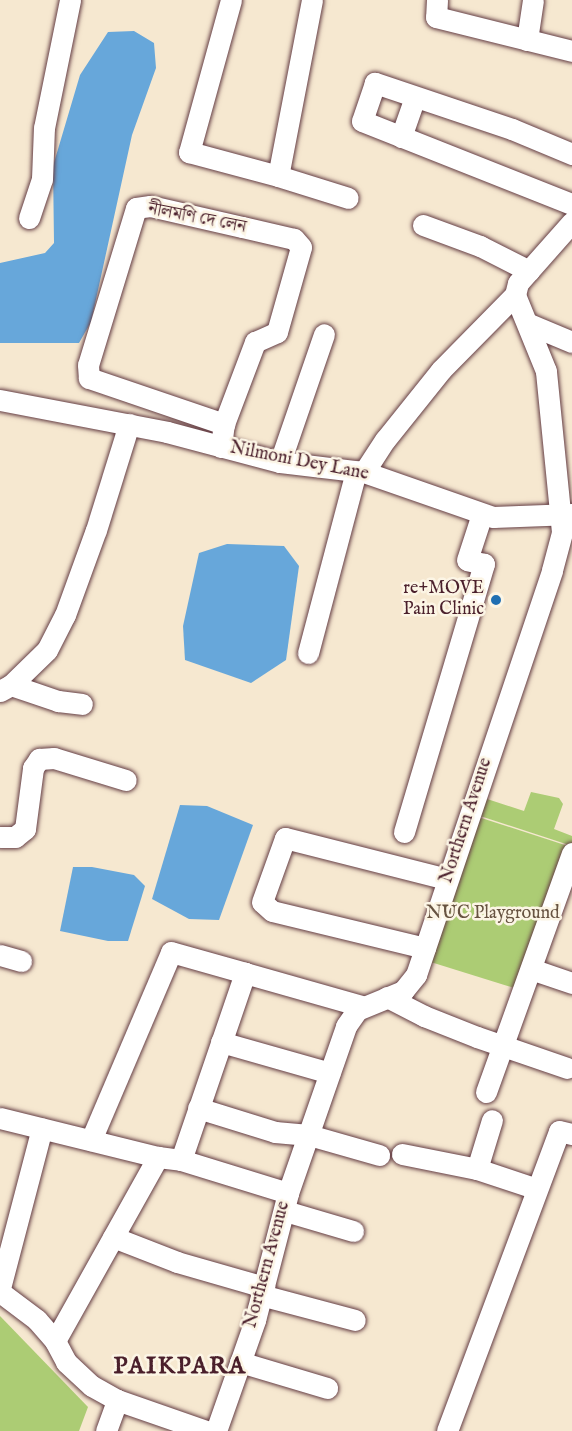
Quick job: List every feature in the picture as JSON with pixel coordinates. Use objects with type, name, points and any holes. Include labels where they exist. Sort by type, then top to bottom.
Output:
[{"type":"street","points":[[29,218],[42,179],[44,128],[70,0]]},
{"type":"street","points":[[231,0],[189,153],[278,176],[348,198]]},
{"type":"street","points":[[278,176],[312,0]]},
{"type":"street","points":[[437,0],[436,17],[572,51]]},
{"type":"street","points":[[527,40],[533,0]]},
{"type":"street","points":[[572,154],[512,129],[375,83],[362,121],[572,204]]},
{"type":"street","points":[[401,137],[415,97]]},
{"type":"street","name":"নীলমণি দে লেন","points":[[221,447],[224,424],[255,342],[277,332],[301,247],[294,239],[242,226],[150,206],[136,208],[88,365],[89,378],[224,424]]},
{"type":"street","points":[[308,653],[360,472],[441,370],[515,295],[518,283],[572,222]]},
{"type":"street","points":[[423,225],[480,246],[529,271]]},
{"type":"street","name":"Northern Avenue","points":[[216,1431],[263,1291],[286,1202],[346,1026],[362,1006],[403,991],[416,975],[552,570],[566,515],[546,371],[529,324],[515,295]]},
{"type":"street","points":[[529,324],[572,342]]},
{"type":"street","points":[[280,462],[324,334]]},
{"type":"street","name":"Nilmoni Dey Lane","points":[[0,400],[129,424],[280,462],[360,472],[493,517],[566,515]]},
{"type":"street","points":[[6,688],[47,650],[65,615],[96,530],[129,424]]},
{"type":"street","points":[[404,832],[484,564],[466,560],[482,514]]},
{"type":"street","points":[[6,688],[58,701],[82,704]]},
{"type":"street","points":[[0,837],[15,837],[25,829],[33,768],[39,759],[54,758],[126,780]]},
{"type":"street","points":[[425,948],[272,911],[262,902],[285,838],[447,879]]},
{"type":"street","points":[[486,1092],[572,853]]},
{"type":"street","points":[[91,1140],[171,952],[362,1006]]},
{"type":"street","points":[[0,955],[21,961]]},
{"type":"street","points":[[531,969],[572,983]]},
{"type":"street","points":[[181,1160],[244,973]]},
{"type":"street","points":[[387,997],[423,1016],[567,1068]]},
{"type":"street","points":[[221,1042],[330,1073]]},
{"type":"street","points":[[198,1108],[275,1132],[309,1135],[379,1155]]},
{"type":"street","points":[[0,1118],[158,1157],[181,1160],[353,1231]]},
{"type":"street","points":[[477,1169],[492,1120]]},
{"type":"street","points":[[42,1128],[0,1290],[37,1320],[55,1341],[66,1362],[92,1386],[124,1402],[206,1431]]},
{"type":"street","points":[[447,1431],[559,1131],[572,1134]]},
{"type":"street","points":[[402,1154],[477,1169],[537,1189]]},
{"type":"street","points":[[55,1341],[158,1157]]},
{"type":"street","points":[[113,1237],[177,1262],[355,1320]]},
{"type":"street","points":[[240,1362],[327,1388]]},
{"type":"street","points":[[106,1431],[124,1402]]},
{"type":"street","points":[[121,1431],[124,1402]]},
{"type":"green space","points":[[531,792],[559,798],[563,804],[554,829],[572,836],[572,846],[471,813],[481,797],[524,811]]},
{"type":"green space","name":"NUC Playground","points":[[469,814],[571,847],[524,991],[421,959]]},
{"type":"green space","points":[[0,1316],[88,1407],[79,1431],[0,1431]]},
{"type":"water","points":[[134,31],[154,43],[156,68],[132,135],[91,322],[79,343],[0,343],[0,263],[45,253],[54,243],[53,166],[80,75],[108,32]]},
{"type":"water","points":[[227,544],[284,546],[299,566],[286,660],[251,683],[185,660],[183,626],[199,553]]},
{"type":"water","points":[[180,805],[207,806],[253,825],[219,920],[189,919],[152,899]]},
{"type":"water","points":[[73,867],[92,867],[134,875],[145,886],[128,941],[108,941],[60,931]]},
{"type":"place","name":"re+MOVE Pain Clinic","points":[[496,600]]},
{"type":"district","name":"PAIKPARA","points":[[180,1367]]}]
